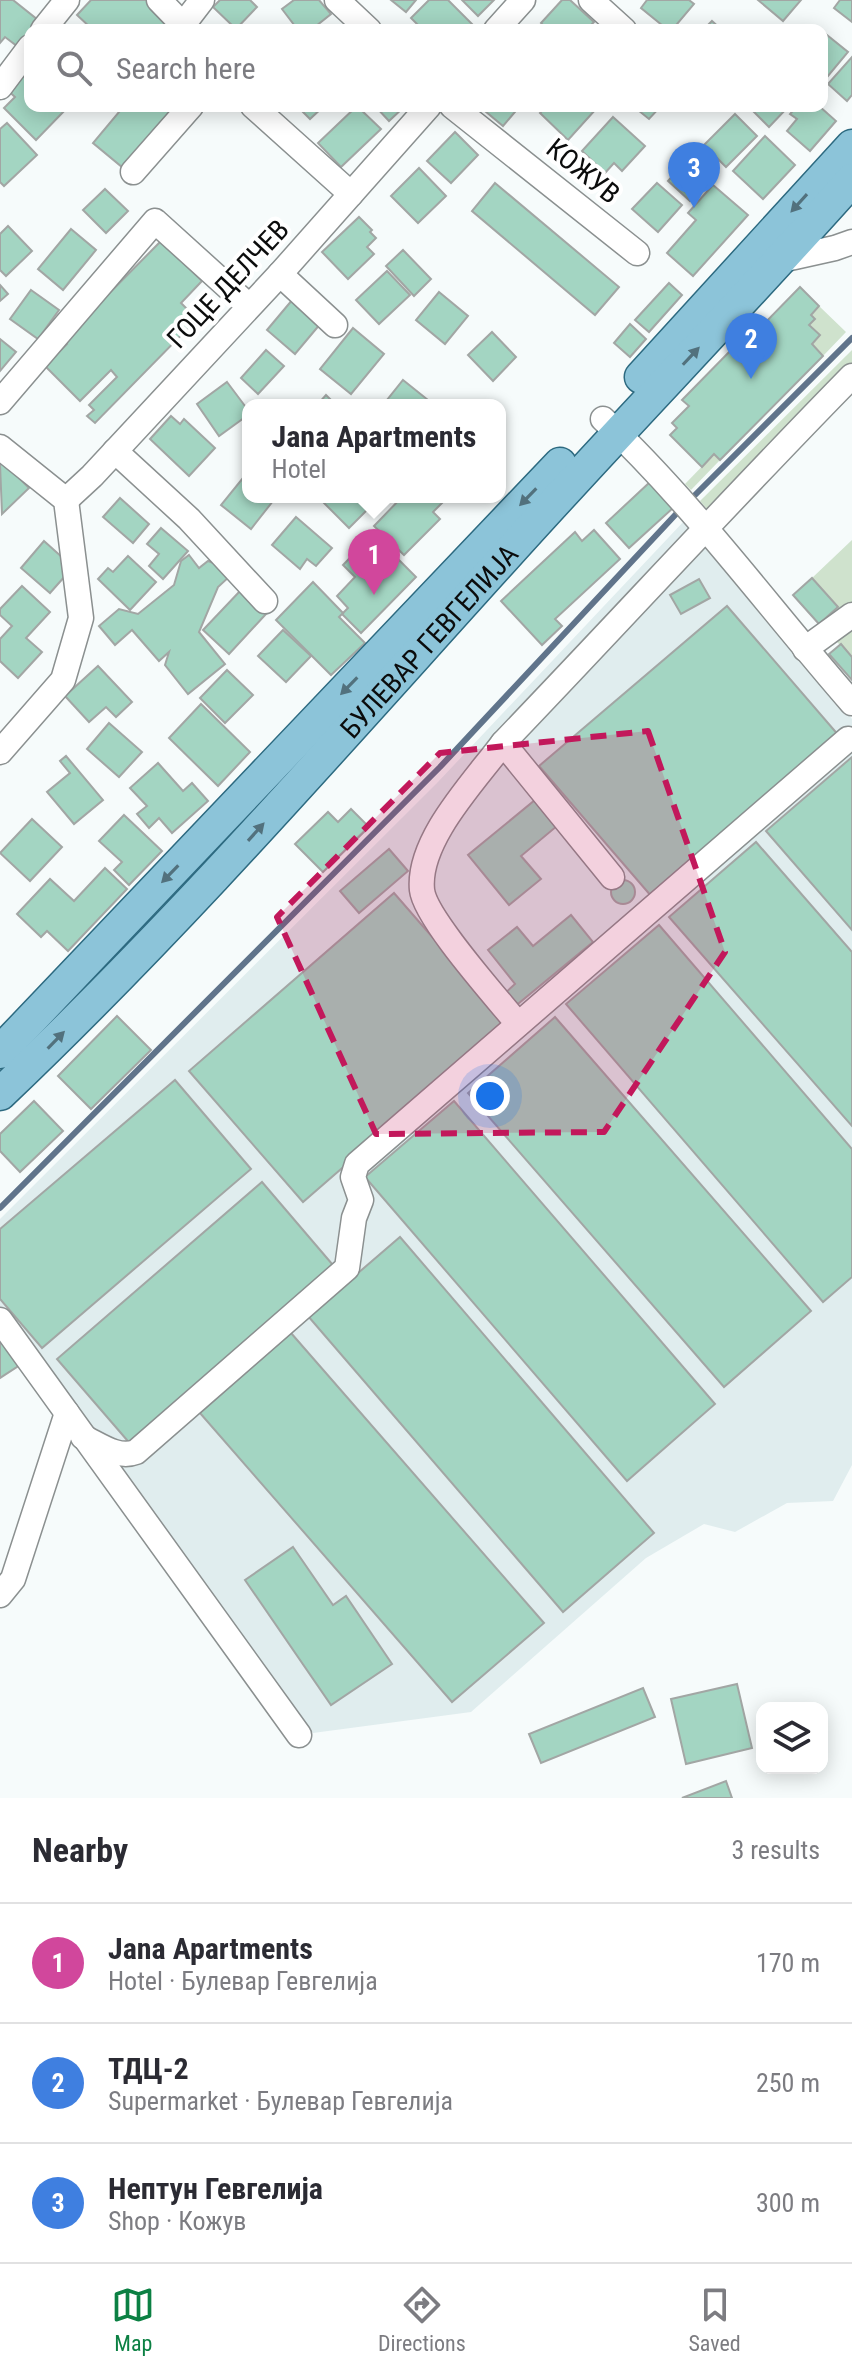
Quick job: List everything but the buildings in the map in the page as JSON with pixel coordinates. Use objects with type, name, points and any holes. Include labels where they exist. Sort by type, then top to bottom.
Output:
[{"type":"main road","name":"БУЛЕВАР ГЕВГЕЛИЈА","points":[[0,1094],[249,840],[852,146]]},
{"type":"main road","name":"БУЛЕВАР ГЕВГЕЛИЈА","points":[[0,1052],[611,426],[781,260],[852,180]]},
{"type":"street","points":[[159,0],[180,24]]},
{"type":"street","points":[[187,24],[202,0]]},
{"type":"street","points":[[337,0],[363,24]]},
{"type":"street","points":[[501,24],[523,0]]},
{"type":"street","points":[[591,0],[617,24]]},
{"type":"street","points":[[0,87],[24,55]]},
{"type":"street","points":[[133,172],[186,112]]},
{"type":"street","points":[[260,112],[351,194]]},
{"type":"street","name":"ГОЦЕ ДЕЛЧЕВ","points":[[66,500],[280,274],[424,112]]},
{"type":"street","name":"КОЖУВ","points":[[460,112],[637,253]]},
{"type":"street","points":[[0,402],[155,221],[249,306]]},
{"type":"street","points":[[781,260],[852,242]]},
{"type":"street","points":[[280,274],[335,325]]},
{"type":"street","points":[[518,1024],[454,945],[422,893],[423,869],[437,833],[503,743],[852,376]]},
{"type":"street","points":[[611,426],[707,529],[852,703]]},
{"type":"street","points":[[0,447],[66,500],[81,618],[63,680],[0,752]]},
{"type":"street","points":[[115,451],[189,519],[265,601]]},
{"type":"street","points":[[805,649],[852,615]]},
{"type":"street","points":[[83,1437],[117,1453],[127,1455],[136,1452],[347,1268],[354,1218],[361,1200],[353,1177],[357,1164],[848,739]]},
{"type":"street","points":[[503,743],[612,877]]},
{"type":"street","points":[[0,1320],[299,1735]]},
{"type":"street","points":[[0,1595],[13,1579],[67,1413]]},
{"type":"highlighted area","points":[[648,731],[725,952],[604,1132],[376,1134],[277,917],[440,753]]},
{"type":"shaded area","points":[[685,520],[852,719],[852,1465],[833,1501],[787,1503],[735,1532],[704,1524],[646,1558],[471,1712],[313,1733],[121,1467],[0,1308],[0,1219],[437,783]]},
{"type":"green space","points":[[819,306],[846,332],[823,356],[812,344],[820,335],[809,325],[815,319],[811,315]]},
{"type":"green space","points":[[852,350],[852,363],[707,509],[700,501]]},
{"type":"green space","points":[[714,454],[720,460],[691,490],[685,484]]},
{"type":"green space","points":[[852,540],[852,657],[819,624],[837,607],[812,578]]},
{"type":"waterway","points":[[695,495],[852,338]]},
{"type":"waterway","points":[[0,1208],[440,767],[677,513]]},
{"type":"place","name":"Нептун Гевгелија","points":[[694,208]]},
{"type":"place","name":"ТДЦ-2","points":[[751,379]]},
{"type":"place","name":"Jana Apartments","points":[[374,595]]}]
